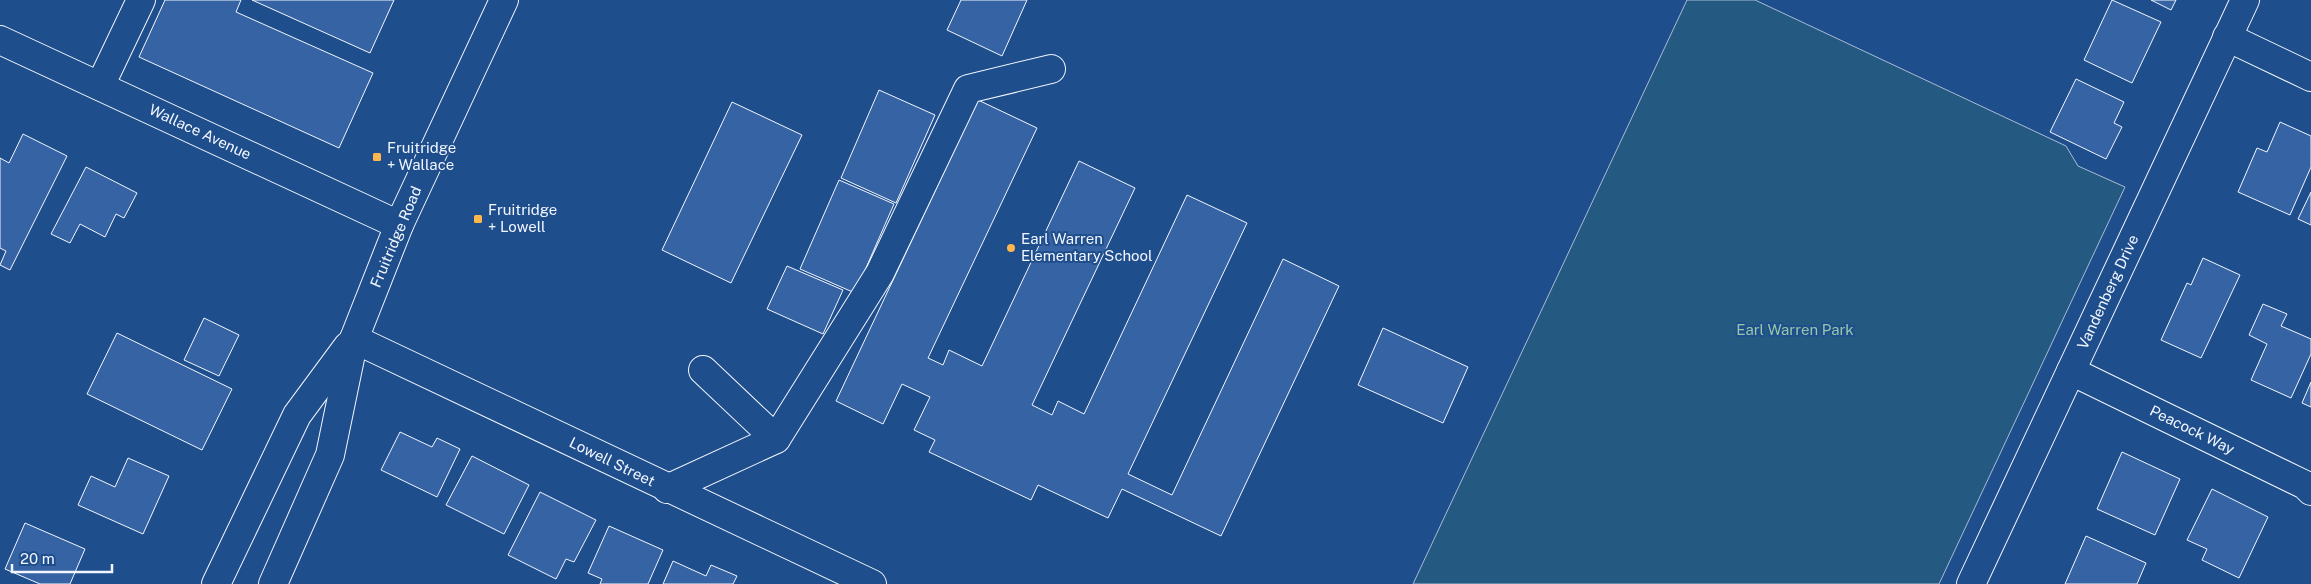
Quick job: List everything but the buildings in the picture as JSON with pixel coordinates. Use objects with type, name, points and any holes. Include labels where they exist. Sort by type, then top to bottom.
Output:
[{"type":"street","name":"Fruitridge Road","points":[[273,584],[330,455],[354,339],[399,225],[504,0]]},
{"type":"street","name":"Vandenberg Drive","points":[[1972,584],[2245,0]]},
{"type":"street","points":[[100,86],[135,2]]},
{"type":"street","points":[[2227,37],[2311,77]]},
{"type":"street","name":"Wallace Avenue","points":[[0,40],[399,225]]},
{"type":"street","points":[[667,489],[776,439],[880,274],[968,90],[1051,69]]},
{"type":"street","name":"Fruitridge Road","points":[[216,584],[297,415],[354,339]]},
{"type":"street","name":"Lowell Street","points":[[354,339],[667,489],[872,584]]},
{"type":"street","points":[[703,370],[776,439]]},
{"type":"street","name":"Peacock Way","points":[[2071,371],[2305,485],[2311,492]]},
{"type":"green space","name":"Earl Warren Park","points":[[1687,0],[1755,0],[2066,146],[2078,166],[2125,187],[1939,584],[1413,584]]},
{"type":"place","name":"Fruitridge + Wallace","points":[[377,157]]},
{"type":"place","name":"Fruitridge + Lowell","points":[[478,219]]},
{"type":"place","name":"Earl Warren Elementary School","points":[[1011,248]]}]
